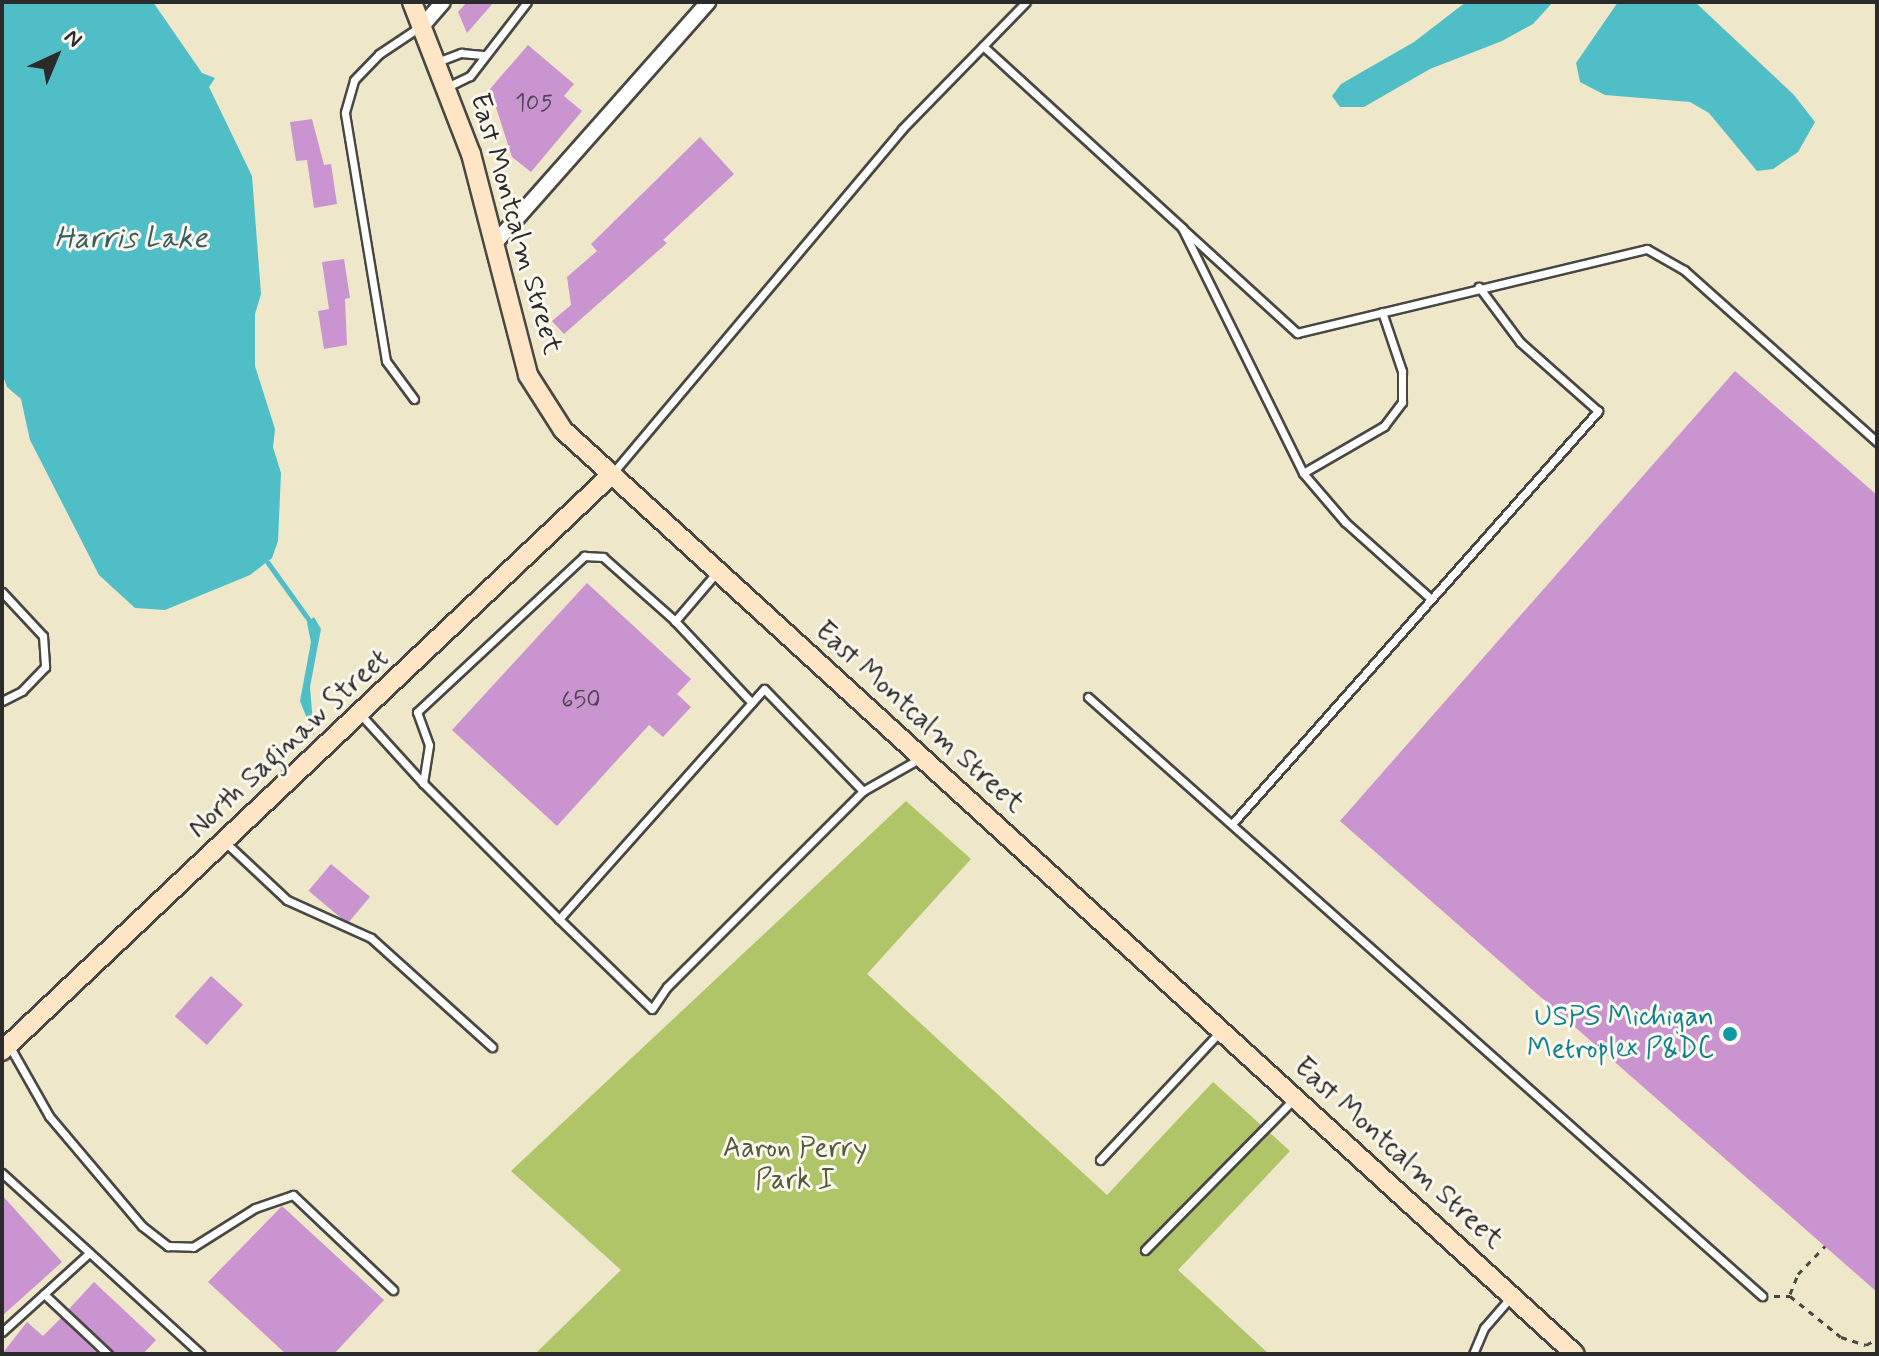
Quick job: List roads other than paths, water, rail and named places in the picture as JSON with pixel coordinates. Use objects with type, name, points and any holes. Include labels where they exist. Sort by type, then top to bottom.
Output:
[{"type":"main road","name":"East Montcalm Street","points":[[412,2],[447,87],[495,243],[532,385],[563,430],[1575,1354]]},
{"type":"main road","name":"North Saginaw Street","points":[[5,1048],[361,715],[611,475]]},
{"type":"street","points":[[423,25],[443,2]]},
{"type":"street","points":[[495,243],[708,2]]},
{"type":"lane","points":[[447,87],[470,76],[483,55],[527,2]]},
{"type":"lane","points":[[611,475],[902,129],[1026,2]]},
{"type":"lane","points":[[414,399],[386,361],[345,112],[354,80],[379,54],[423,25]]},
{"type":"lane","points":[[983,46],[1297,333],[1630,249],[1664,255],[1877,442]]},
{"type":"lane","points":[[437,62],[461,53],[483,55]]},
{"type":"lane","points":[[1182,228],[1303,473],[1345,522],[1431,599]]},
{"type":"lane","points":[[1232,824],[1598,411],[1520,342],[1479,287]]},
{"type":"lane","points":[[1303,473],[1384,426],[1402,402],[1402,371],[1382,312]]},
{"type":"lane","points":[[423,783],[429,745],[417,712],[584,556],[603,557],[675,621],[752,703]]},
{"type":"lane","points":[[675,621],[717,572]]},
{"type":"lane","points":[[2,592],[43,636],[45,667],[22,691],[2,701]]},
{"type":"lane","points":[[559,919],[764,689],[863,791]]},
{"type":"lane","points":[[1088,697],[1762,1296]]},
{"type":"lane","points":[[361,715],[423,783],[652,1009],[678,976],[863,791],[921,758]]},
{"type":"lane","points":[[225,842],[287,900],[371,938],[492,1047]]},
{"type":"lane","points":[[1100,1160],[1220,1031]]},
{"type":"lane","points":[[5,1048],[49,1116],[142,1226],[168,1246],[193,1247],[255,1208],[293,1195],[393,1290]]},
{"type":"lane","points":[[1145,1250],[1295,1098]]},
{"type":"lane","points":[[2,1173],[201,1354]]},
{"type":"lane","points":[[2,1332],[89,1253]]},
{"type":"lane","points":[[44,1294],[108,1354]]},
{"type":"lane","points":[[1473,1354],[1484,1328],[1512,1296]]},
{"type":"lane","points":[[186,1354],[193,1346]]},
{"type":"water","name":"Harris Lake","points":[[2,2],[153,2],[202,73],[215,78],[209,87],[252,176],[261,294],[255,314],[255,366],[275,429],[273,447],[281,473],[278,541],[272,558],[250,575],[165,610],[135,608],[99,575],[30,440],[21,399],[7,387],[2,373]]},
{"type":"water","points":[[1466,2],[1553,2],[1533,24],[1502,41],[1430,69],[1364,107],[1340,107],[1332,96],[1341,84],[1414,42]]},
{"type":"water","points":[[1618,2],[1695,2],[1794,95],[1815,122],[1798,152],[1773,169],[1757,171],[1709,113],[1690,102],[1605,95],[1580,82],[1576,63]]},
{"type":"water","points":[[314,617],[321,629],[310,687],[314,736],[300,701],[311,642],[307,623]]},
{"type":"waterway","points":[[268,563],[309,620]]},
{"type":"place","name":"USPS Michigan Metroplex P&DC","points":[[1730,1034]]},
{"type":"park label","name":"Aaron Perry Park I","points":[[795,1165]]}]
